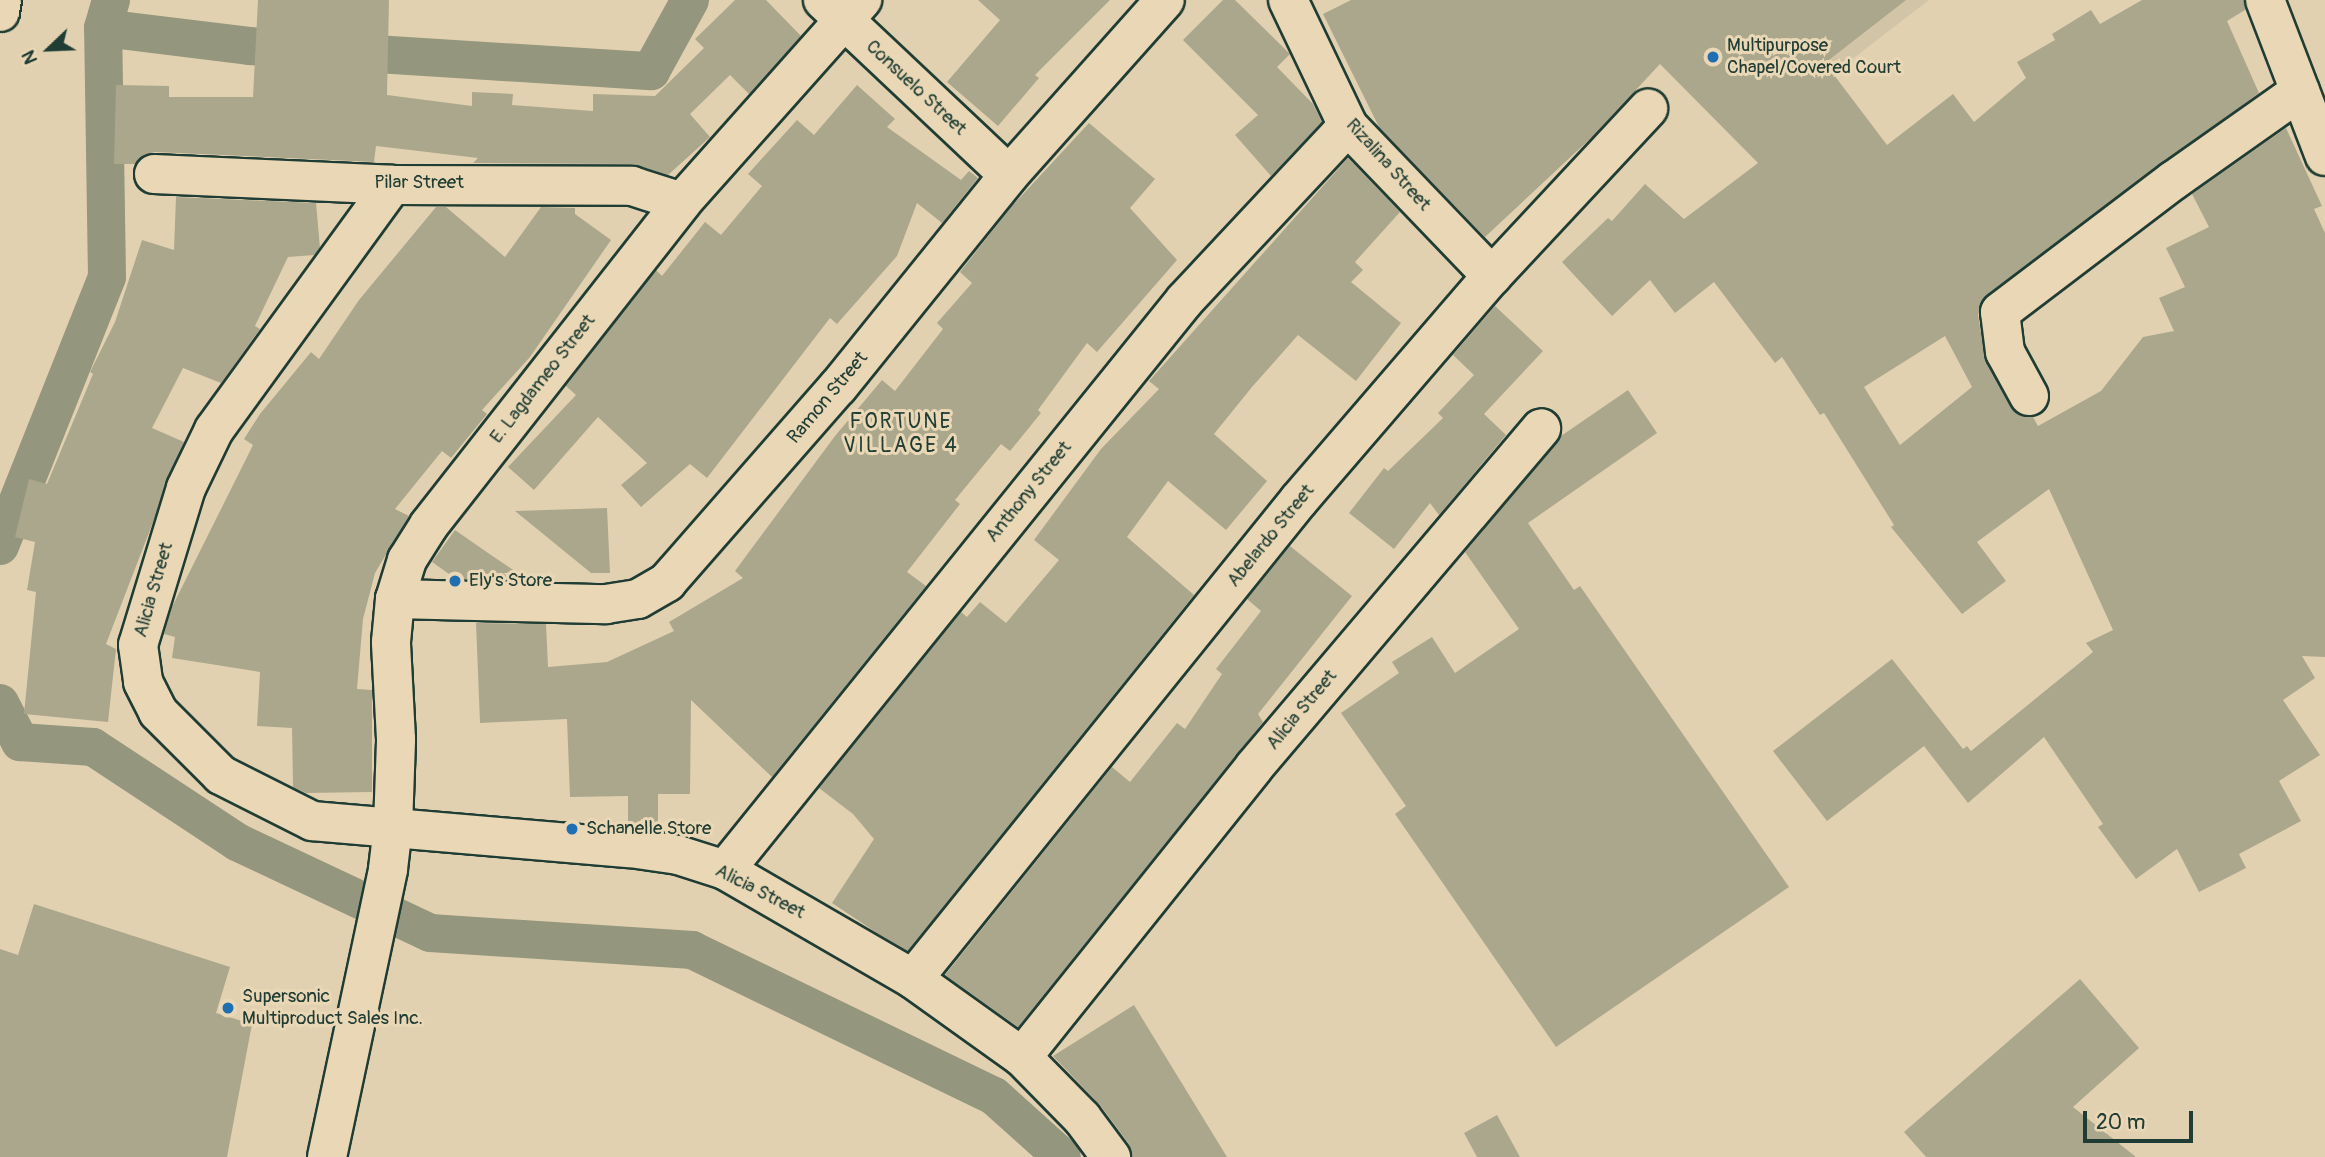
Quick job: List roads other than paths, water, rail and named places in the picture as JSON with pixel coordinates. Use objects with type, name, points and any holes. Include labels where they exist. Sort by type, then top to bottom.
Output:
[{"type":"street","points":[[0,12],[2,0]]},
{"type":"street","name":"Ramon Street","points":[[394,599],[606,604],[638,599],[667,582],[838,387],[1009,175],[1165,0]]},
{"type":"street","name":"Rizalina Street","points":[[1287,0],[1348,126],[1492,276]]},
{"type":"street","points":[[2277,5],[2301,91],[2325,156]]},
{"type":"street","name":"Consuelo Street","points":[[843,7],[1009,175]]},
{"type":"street","name":"E. Lagdameo Street","points":[[327,1157],[388,869],[393,827],[394,599],[407,560],[429,525],[682,202],[843,7]]},
{"type":"street","points":[[2029,396],[2005,352],[2000,312],[2174,180],[2301,91]]},
{"type":"street","name":"Abelardo Street","points":[[913,979],[1299,499],[1492,276],[1648,109]]},
{"type":"street","name":"Anthony Street","points":[[725,870],[1185,300],[1348,126]]},
{"type":"street","name":"Pilar Street","points":[[154,174],[392,184],[632,186],[682,202]]},
{"type":"street","name":"Alicia Street","points":[[392,184],[214,430],[186,488],[138,645],[143,682],[158,712],[221,775],[312,821],[630,848],[678,856],[725,870],[913,979],[1022,1057],[1254,767],[1541,428]]},
{"type":"street","points":[[1022,1057],[1082,1118],[1111,1157]]},
{"type":"waterway","points":[[0,546],[107,277],[103,28],[111,0]]},
{"type":"waterway","points":[[103,28],[249,46],[651,71],[690,0]]},
{"type":"waterway","points":[[0,703],[20,742],[93,747],[237,842],[430,933],[692,950],[994,1096],[1062,1157]]},
{"type":"place","name":"Multipurpose Chapel/Covered Court","points":[[1713,57]]},
{"type":"place","name":"Ely's Store","points":[[455,581]]},
{"type":"place","name":"Schanelle Store","points":[[572,829]]},
{"type":"place","name":"Supersonic Multiproduct Sales Inc.","points":[[228,1008]]},
{"type":"district","name":"FORTUNE VILLAGE 4","points":[[901,434]]}]
